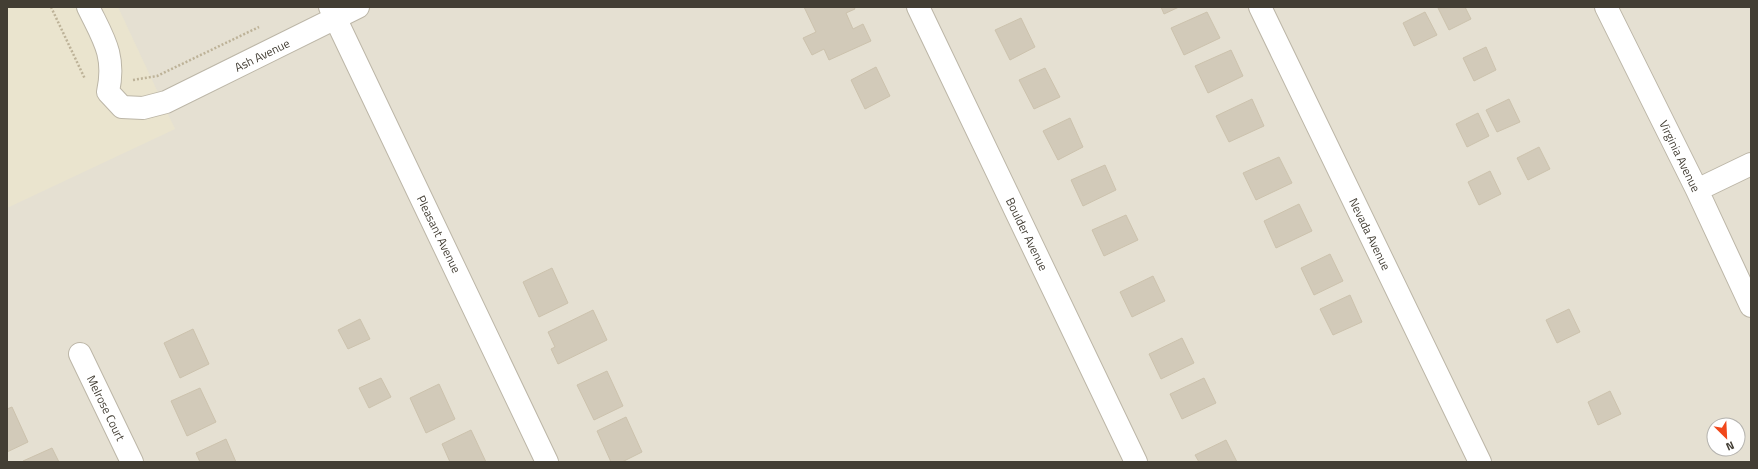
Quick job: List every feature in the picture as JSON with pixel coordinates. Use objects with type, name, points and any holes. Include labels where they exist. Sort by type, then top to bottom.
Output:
[{"type":"street","name":"Ash Avenue","points":[[88,7],[109,51],[111,70],[108,92],[122,107],[143,108],[166,102],[333,13],[358,7]]},
{"type":"street","name":"Boulder Avenue","points":[[918,7],[1136,462]]},
{"type":"street","name":"Nevada Avenue","points":[[1260,7],[1480,462]]},
{"type":"street","name":"Virginia Avenue","points":[[1606,7],[1751,306]]},
{"type":"street","name":"Pleasant Avenue","points":[[333,13],[547,462]]},
{"type":"street","points":[[1696,190],[1751,164]]},
{"type":"street","name":"Melrose Court","points":[[80,354],[132,462]]},
{"type":"path","points":[[50,7],[87,82]]},
{"type":"path","points":[[129,81],[157,76],[265,24]]},
{"type":"shaded area","points":[[7,7],[1751,7],[1751,462],[7,462]]},
{"type":"shaded area","points":[[7,7],[118,7],[175,129],[7,208]]},
{"type":"building","points":[[804,7],[854,7],[855,9],[846,13],[853,29],[863,24],[871,41],[829,60],[824,49],[812,55],[803,38],[816,32]]},
{"type":"building","points":[[1161,7],[1179,7],[1164,14]]},
{"type":"building","points":[[1465,7],[1471,19],[1449,30],[1438,8]]},
{"type":"building","points":[[1207,12],[1220,38],[1184,55],[1171,28]]},
{"type":"building","points":[[1425,12],[1437,35],[1414,46],[1403,23]]},
{"type":"building","points":[[1021,18],[1035,47],[1010,60],[995,30]]},
{"type":"building","points":[[1486,47],[1496,70],[1474,81],[1463,58]]},
{"type":"building","points":[[1231,50],[1243,76],[1208,93],[1195,66]]},
{"type":"building","points":[[876,67],[890,96],[865,109],[851,80]]},
{"type":"building","points":[[1045,68],[1060,97],[1034,109],[1019,80]]},
{"type":"building","points":[[1252,99],[1264,126],[1229,142],[1216,116]]},
{"type":"building","points":[[1509,99],[1520,122],[1497,132],[1486,110]]},
{"type":"building","points":[[1478,113],[1489,136],[1467,147],[1456,124]]},
{"type":"building","points":[[1070,118],[1083,147],[1058,160],[1043,131]]},
{"type":"building","points":[[1539,147],[1550,169],[1528,180],[1517,158]]},
{"type":"building","points":[[1279,157],[1292,183],[1256,200],[1243,173]]},
{"type":"building","points":[[1105,165],[1116,190],[1083,206],[1071,180]]},
{"type":"building","points":[[1490,171],[1501,194],[1479,205],[1468,182]]},
{"type":"building","points":[[1299,204],[1312,231],[1276,248],[1264,221]]},
{"type":"building","points":[[1126,215],[1138,240],[1104,256],[1092,230]]},
{"type":"building","points":[[1330,254],[1343,281],[1314,295],[1301,268]]},
{"type":"building","points":[[552,268],[568,303],[539,317],[523,282]]},
{"type":"building","points":[[1153,276],[1165,301],[1132,317],[1120,292]]},
{"type":"building","points":[[1350,295],[1362,322],[1333,335],[1320,309]]},
{"type":"building","points":[[1569,309],[1580,332],[1557,343],[1546,320]]},
{"type":"building","points":[[593,310],[607,340],[558,364],[551,349],[555,347],[548,332]]},
{"type":"building","points":[[360,319],[370,339],[348,349],[338,330]]},
{"type":"building","points":[[193,329],[209,364],[180,378],[164,343]]},
{"type":"building","points":[[1182,338],[1194,363],[1161,379],[1149,354]]},
{"type":"building","points":[[607,371],[623,406],[594,420],[577,385]]},
{"type":"building","points":[[381,378],[391,397],[369,408],[359,388]]},
{"type":"building","points":[[1204,378],[1216,403],[1182,419],[1170,394]]},
{"type":"building","points":[[439,384],[455,419],[426,433],[410,398]]},
{"type":"building","points":[[200,388],[216,422],[187,436],[171,401]]},
{"type":"building","points":[[1610,391],[1621,414],[1598,425],[1588,402]]},
{"type":"building","points":[[12,407],[28,442],[7,452],[7,409]]},
{"type":"building","points":[[626,417],[642,452],[622,462],[611,462],[597,431]]},
{"type":"building","points":[[471,430],[486,462],[450,462],[442,444]]},
{"type":"building","points":[[226,439],[236,462],[200,462],[196,453]]},
{"type":"building","points":[[1226,440],[1237,462],[1199,462],[1195,455]]},
{"type":"building","points":[[52,448],[59,462],[23,462],[23,461]]}]
